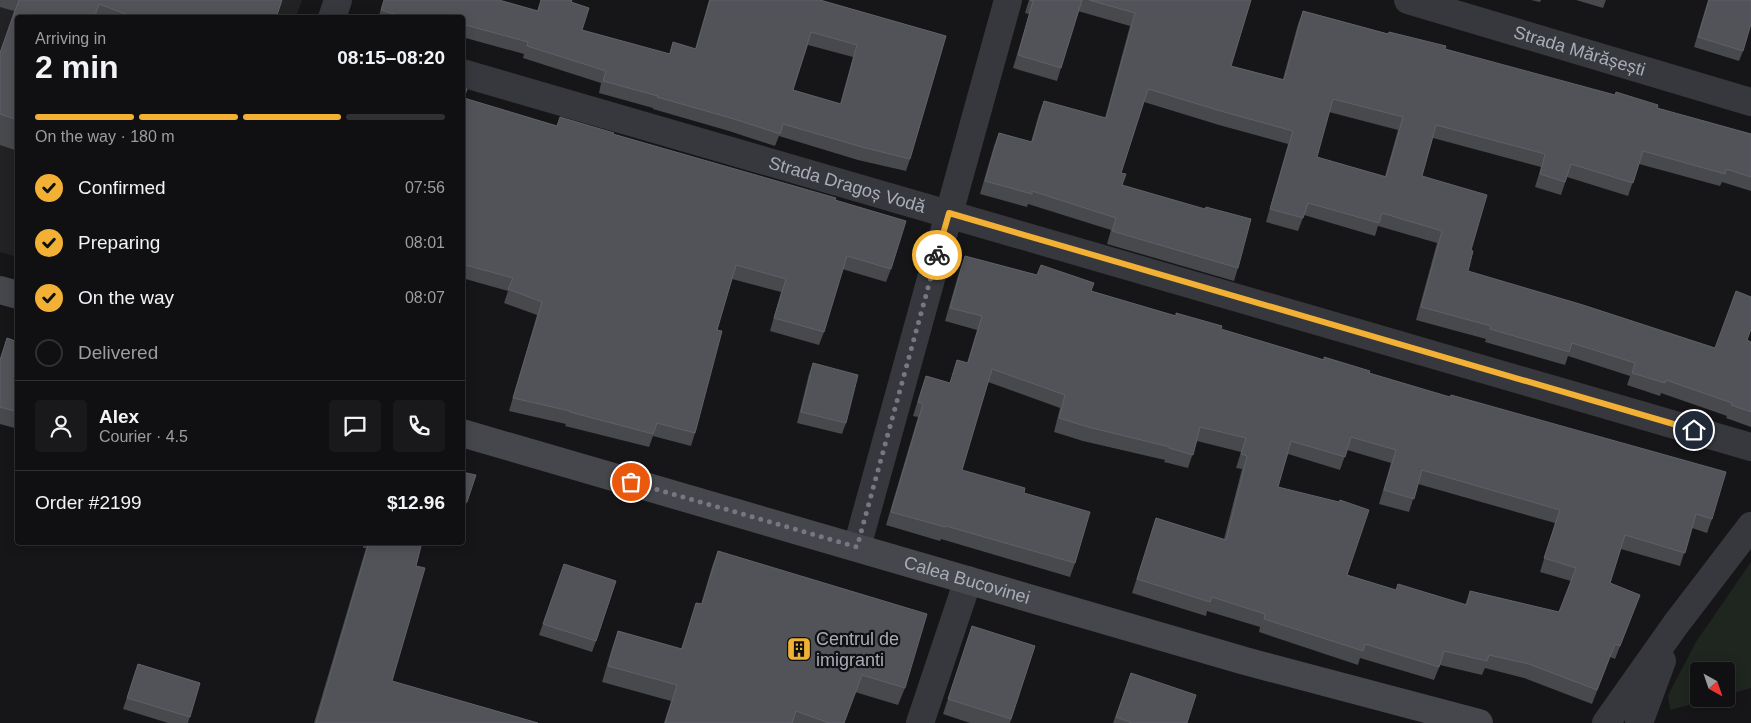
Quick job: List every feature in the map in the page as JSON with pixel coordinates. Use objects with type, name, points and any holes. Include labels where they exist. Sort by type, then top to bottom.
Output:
[{"type":"main road","points":[[0,290],[15,294]]},
{"type":"main road","name":"Calea Bucovinei","points":[[465,434],[1244,661],[1476,723]]},
{"type":"street","points":[[333,15],[338,0]]},
{"type":"street","points":[[857,547],[1008,0]]},
{"type":"street","name":"Strada Mărășești","points":[[1408,0],[1751,102]]},
{"type":"street","name":"Strada Dragoș Vodă","points":[[465,74],[1751,447]]},
{"type":"street","points":[[1606,723],[1676,624],[1751,526]]},
{"type":"street","points":[[920,723],[968,580]]},
{"type":"street","points":[[1639,723],[1676,624]]},
{"type":"shaded area","points":[[0,0],[302,0],[297,15],[15,15],[15,256],[0,252]]},
{"type":"shaded area","points":[[1751,562],[1751,688],[1735,692],[1735,662],[1690,662],[1690,705],[1670,710],[1668,695],[1696,642]]},
{"type":"building","points":[[19,0],[282,0],[277,15],[128,15],[99,4],[95,15],[15,15],[15,119],[0,114],[0,53]]},
{"type":"building","points":[[384,0],[499,0],[538,11],[541,0],[572,0],[571,2],[589,8],[582,30],[670,54],[673,42],[696,49],[710,0],[820,0],[946,36],[910,159],[783,124],[780,134],[603,81],[606,71],[527,46],[528,42],[465,25],[465,15],[397,15],[381,10]],"holes":[[[811,32],[857,45],[841,104],[793,90]]]},
{"type":"building","points":[[1030,0],[1082,0],[1061,68],[1018,55],[1033,1]]},
{"type":"building","points":[[1089,0],[1251,0],[1231,66],[1284,80],[1303,11],[1388,34],[1389,32],[1446,46],[1445,49],[1615,95],[1616,92],[1658,105],[1657,108],[1751,134],[1751,177],[1726,169],[1725,174],[1643,151],[1633,183],[1571,164],[1565,182],[1540,174],[1545,154],[1436,125],[1422,176],[1487,195],[1471,250],[1473,251],[1468,271],[1583,305],[1715,348],[1736,291],[1751,297],[1751,329],[1747,340],[1751,342],[1751,412],[1731,405],[1732,403],[1666,380],[1665,383],[1632,373],[1635,363],[1572,343],[1569,352],[1490,329],[1491,326],[1421,307],[1442,231],[1382,213],[1379,223],[1308,203],[1303,218],[1270,209],[1293,131],[1148,89],[1121,173],[1126,174],[1122,185],[1205,209],[1206,207],[1251,219],[1238,268],[1112,231],[1116,218],[1032,191],[1032,194],[985,181],[999,133],[1032,142],[1044,101],[1106,118],[1135,13]],"holes":[[[1333,99],[1403,117],[1386,177],[1317,157]]]},
{"type":"building","points":[[1709,0],[1751,0],[1751,24],[1743,51],[1698,37]]},
{"type":"building","points":[[465,98],[557,126],[560,117],[836,198],[835,200],[906,221],[891,269],[847,256],[824,332],[774,318],[786,279],[736,265],[717,330],[722,331],[695,433],[657,423],[653,434],[570,411],[513,398],[542,302],[508,289],[513,278],[465,265]]},
{"type":"building","points":[[965,256],[1037,275],[1041,265],[1094,283],[1091,291],[1176,316],[1176,313],[1222,326],[1221,329],[1324,360],[1324,357],[1370,371],[1369,373],[1450,397],[1451,395],[1726,472],[1712,519],[1696,514],[1685,553],[1625,535],[1610,583],[1640,595],[1620,646],[1615,644],[1597,690],[1529,664],[1489,655],[1487,661],[1444,651],[1439,667],[1365,644],[1363,651],[1264,619],[1265,614],[1212,597],[1210,602],[1137,579],[1156,518],[1226,540],[1247,456],[1241,454],[1246,438],[1200,427],[1193,455],[1170,447],[1088,427],[1059,418],[1065,395],[992,369],[962,470],[1025,488],[1024,493],[1090,512],[1075,563],[891,512],[923,404],[918,402],[926,376],[950,383],[957,360],[968,363],[982,316],[950,308]],"holes":[[[1351,437],[1396,450],[1384,490],[1414,499],[1422,470],[1560,510],[1544,558],[1576,568],[1559,612],[1470,591],[1467,605],[1398,584],[1396,590],[1347,575],[1369,510],[1340,500],[1339,502],[1278,487],[1291,441],[1345,457]]]},
{"type":"building","points":[[7,338],[15,341],[15,411],[0,407],[0,361]]},
{"type":"building","points":[[813,363],[858,375],[846,423],[801,412]]},
{"type":"building","points":[[465,473],[476,475],[467,502],[465,502]]},
{"type":"building","points":[[368,545],[421,545],[416,566],[425,568],[392,681],[538,723],[316,723]]},
{"type":"building","name":"Centrul de imigranti","points":[[718,551],[927,614],[905,688],[862,675],[844,723],[829,723],[796,711],[792,723],[665,723],[677,685],[608,666],[618,631],[682,649],[696,603],[702,604]]},
{"type":"building","points":[[564,564],[616,581],[596,641],[543,624]]},
{"type":"building","points":[[972,626],[1035,646],[1011,719],[948,699]]},
{"type":"building","points":[[138,664],[200,683],[190,717],[127,698]]},
{"type":"building","points":[[1131,673],[1196,695],[1187,723],[1132,723],[1116,717]]},
{"type":"way so far","points":[[631,482],[857,547],[937,255]]},
{"type":"place","name":"Centrul de imigranti","points":[[799,649]]},
{"type":"route","points":[[937,255],[949,213],[1694,430]]}]
